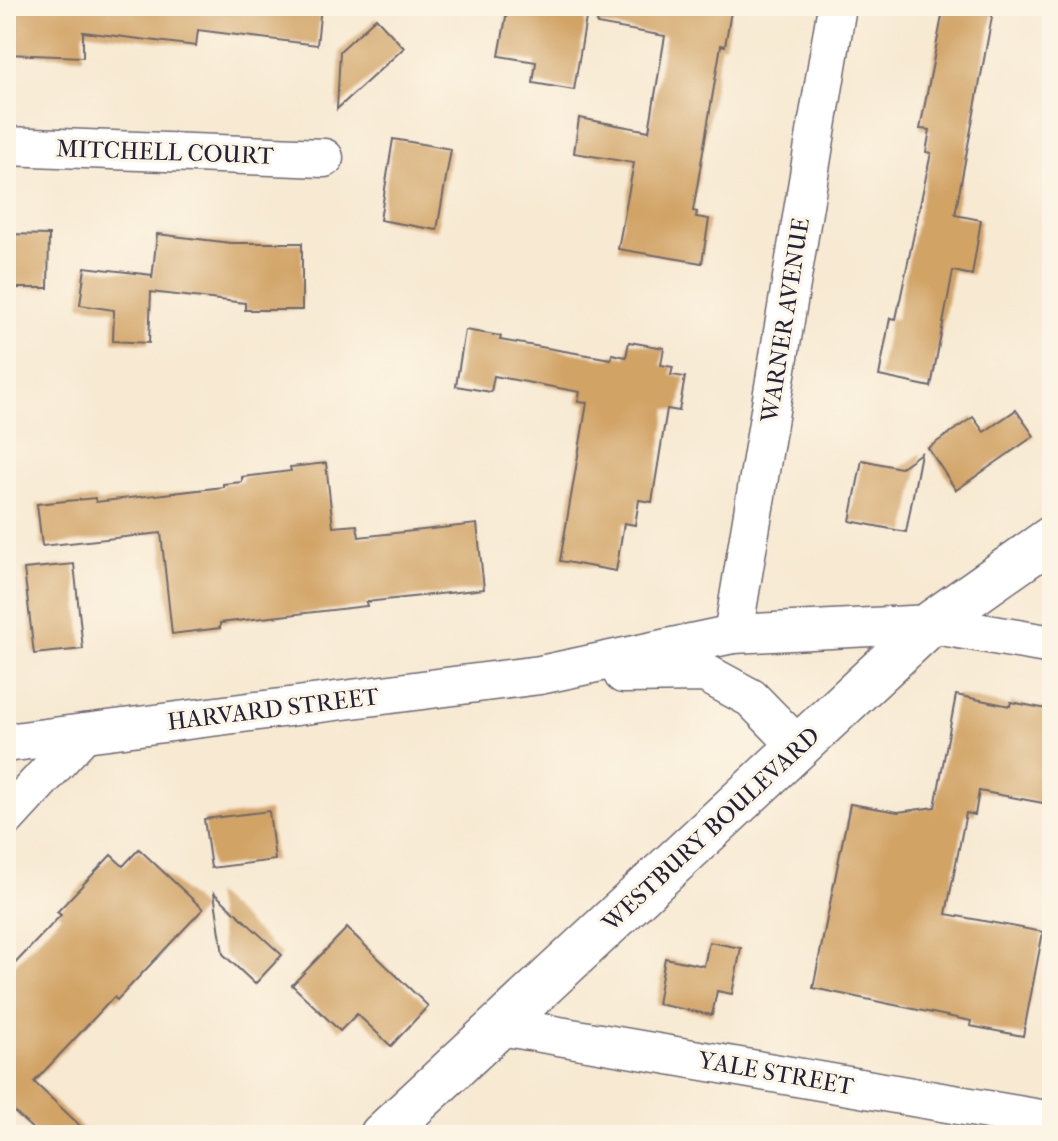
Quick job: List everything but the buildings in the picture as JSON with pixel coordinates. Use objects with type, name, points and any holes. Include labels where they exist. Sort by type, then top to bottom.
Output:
[{"type":"street","name":"WARNER AVENUE","points":[[733,634],[837,6]]},
{"type":"street","name":"MITCHELL COURT","points":[[6,146],[324,158]]},
{"type":"street","name":"WESTBURY BOULEVARD","points":[[382,1135],[930,624],[1052,538]]},
{"type":"street","name":"HARVARD STREET","points":[[6,743],[540,675],[733,634],[930,624],[1052,645]]},
{"type":"street","name":"HARVARD STREET","points":[[540,675],[705,673],[751,698],[799,747]]},
{"type":"street","points":[[6,818],[84,733]]},
{"type":"street","name":"YALE STREET","points":[[501,1026],[1052,1121]]}]
